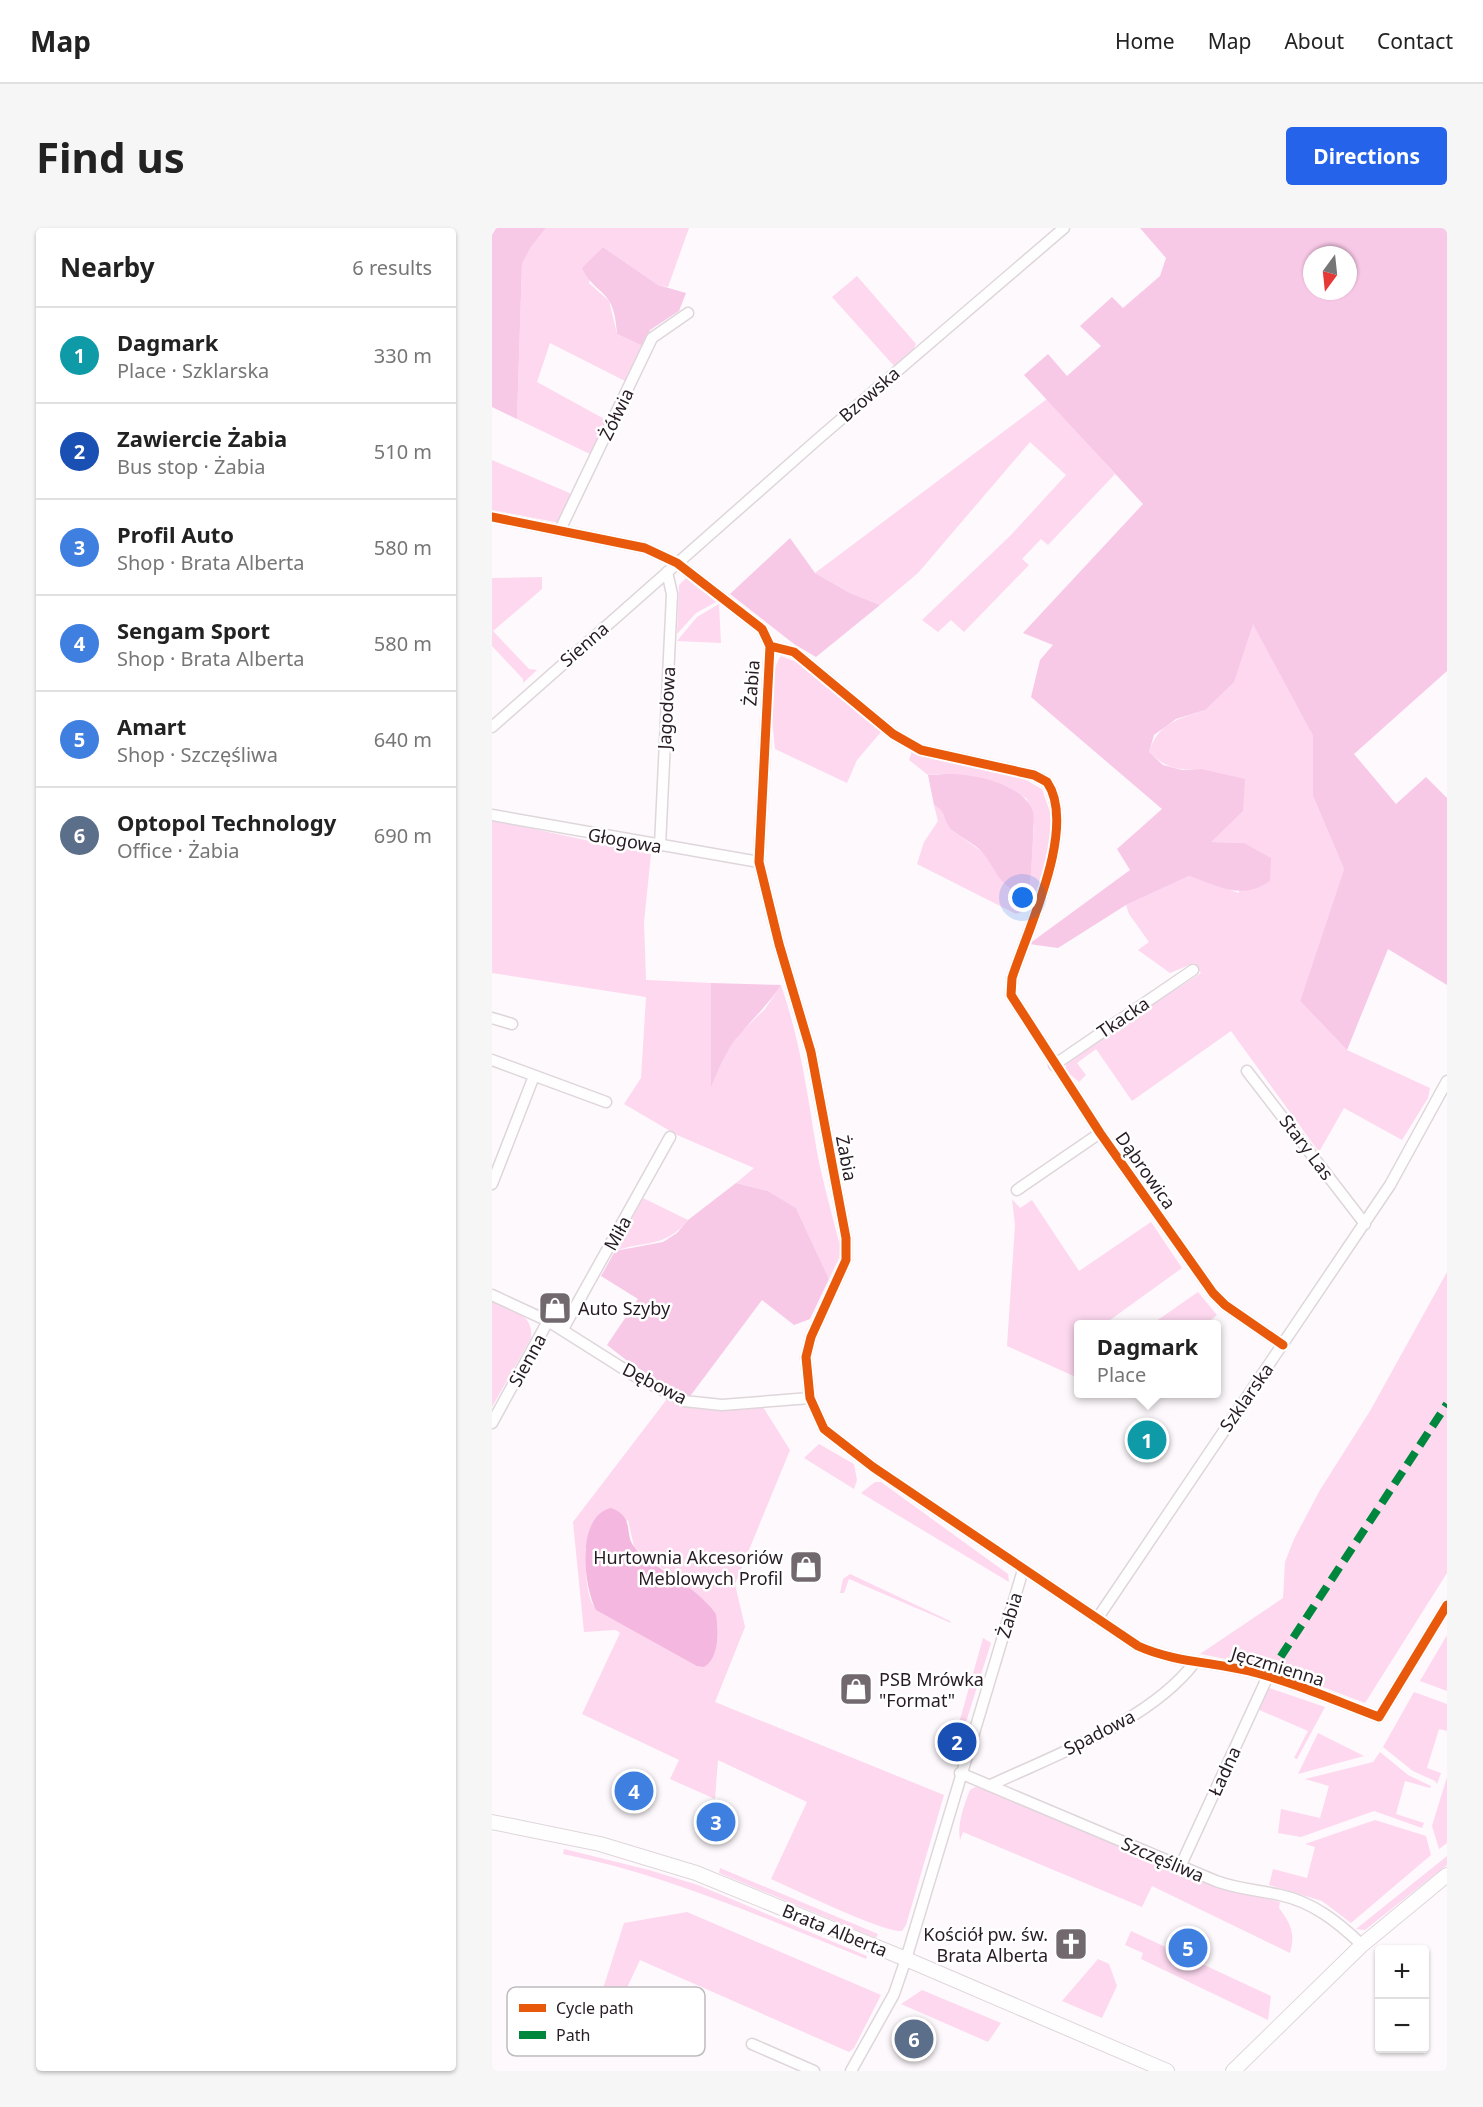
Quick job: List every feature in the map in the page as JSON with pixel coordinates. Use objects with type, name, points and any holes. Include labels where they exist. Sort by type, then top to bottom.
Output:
[{"type":"street","name":"Bzowska","points":[[677,563],[917,352],[1064,228]]},
{"type":"street","name":"Żółwia","points":[[560,530],[652,338],[688,313]]},
{"type":"street","name":"Żabia","points":[[492,517],[632,544],[677,563],[762,629],[770,646],[759,862],[779,944],[811,1052],[846,1238],[846,1260],[810,1337],[806,1357],[810,1398],[818,1418],[833,1438],[1023,1570],[894,1994],[850,2071]]},
{"type":"street","name":"Sienna","points":[[492,726],[677,563]]},
{"type":"street","name":"Jagodowa","points":[[660,846],[672,594],[667,572]]},
{"type":"street","name":"Żabia","points":[[770,646],[794,652],[893,734],[928,753],[1034,775],[1050,787],[1057,836],[1011,986]]},
{"type":"street","name":"Głogowa","points":[[492,815],[759,862]]},
{"type":"street","name":"Tkacka","points":[[1054,1065],[1193,970]]},
{"type":"street","name":"Dąbrowica","points":[[1011,986],[1020,1012],[1054,1065],[1213,1293],[1225,1305],[1283,1345]]},
{"type":"street","points":[[492,1018],[512,1024]]},
{"type":"street","points":[[492,1060],[606,1102]]},
{"type":"street","name":"Stary Las","points":[[1247,1071],[1365,1224]]},
{"type":"street","points":[[492,1184],[534,1076]]},
{"type":"street","name":"Szklarska","points":[[1097,1619],[1365,1224],[1414,1146],[1447,1081]]},
{"type":"street","points":[[1017,1190],[1100,1133]]},
{"type":"street","name":"Miła","points":[[563,1329],[670,1137]]},
{"type":"street","name":"Sienna","points":[[492,1294],[548,1321],[492,1423]]},
{"type":"street","name":"Dębowa","points":[[548,1321],[635,1376],[684,1401],[722,1405],[810,1398]]},
{"type":"street","name":"Jęczmienna","points":[[1023,1570],[1126,1640],[1149,1651],[1268,1676],[1379,1717],[1447,1605]]},
{"type":"street","name":"Spadowa","points":[[991,1785],[1144,1710],[1195,1662]]},
{"type":"street","name":"Ładna","points":[[1180,1867],[1268,1676]]},
{"type":"street","name":"Szczęśliwa","points":[[960,1773],[1180,1867],[1235,1888],[1279,1895],[1308,1904],[1346,1929],[1362,1945]]},
{"type":"street","name":"Brata Alberta","points":[[492,1822],[600,1844],[696,1873],[906,1959],[1167,2071]]},
{"type":"street","points":[[1233,2071],[1362,1945],[1447,1875]]},
{"type":"street","points":[[752,2044],[814,2071]]},
{"type":"shaded area","points":[[496,228],[546,228],[531,247],[522,264],[517,419],[492,407],[492,235]]},
{"type":"shaded area","points":[[546,228],[689,228],[668,287],[658,285],[603,247],[594,257],[589,283],[609,301],[617,334],[643,346],[627,382],[550,343],[537,382],[608,421],[592,455],[517,419],[522,264],[531,247]]},
{"type":"shaded area","points":[[1140,228],[1447,228],[1447,671],[1354,754],[1396,804],[1426,777],[1447,798],[1447,985],[1388,949],[1347,1050],[1300,1001],[1344,869],[1313,796],[1313,736],[1253,624],[1234,682],[1205,710],[1176,719],[1154,735],[1149,752],[1163,765],[1182,770],[1201,769],[1245,779],[1243,811],[1211,842],[1244,843],[1271,858],[1270,881],[1259,887],[1240,891],[1230,890],[1189,876],[1126,905],[1058,948],[1029,944],[1130,870],[1117,849],[1162,809],[1031,697],[1040,660],[1053,645],[1023,633],[1143,504],[1024,375],[1048,354],[1067,376],[1101,346],[1080,326],[1112,297],[1123,308],[1160,276],[1166,258]]},
{"type":"shaded area","points":[[603,247],[658,285],[686,293],[679,311],[650,330],[643,346],[617,334],[611,305],[582,268]]},
{"type":"shaded area","points":[[857,276],[916,344],[913,350],[895,367],[832,297]]},
{"type":"shaded area","points":[[1047,399],[1115,474],[1048,545],[1041,539],[1022,559],[1029,565],[964,632],[951,620],[938,632],[922,620],[1011,535],[1066,475],[1030,442],[918,573],[880,605],[850,593],[815,573]]},
{"type":"shaded area","points":[[492,460],[574,495],[560,523],[492,510]]},
{"type":"shaded area","points":[[790,538],[815,573],[850,593],[880,605],[816,657],[794,644],[730,594]]},
{"type":"shaded area","points":[[542,577],[542,589],[493,631],[529,669],[537,670],[523,683],[523,679],[492,646],[492,578]]},
{"type":"shaded area","points":[[686,578],[716,602],[696,613],[677,634],[679,585]]},
{"type":"shaded area","points":[[719,604],[721,643],[677,641],[697,617]]},
{"type":"shaded area","points":[[1253,623],[1313,736],[1313,796],[1344,869],[1300,1001],[1347,1050],[1430,1088],[1428,1098],[1402,1140],[1344,1108],[1319,1152],[1231,1031],[1132,1101],[1096,1049],[1077,1063],[1086,1075],[1079,1082],[1065,1070],[1067,1060],[1201,973],[1194,963],[1170,973],[1138,950],[1149,942],[1129,914],[1126,905],[1189,876],[1239,893],[1244,843],[1211,842],[1201,769],[1172,767],[1161,762],[1149,752],[1158,734],[1164,728],[1205,710]]},
{"type":"shaded area","points":[[781,656],[796,662],[881,732],[857,760],[847,783],[775,749],[772,687]]},
{"type":"shaded area","points":[[912,751],[922,756],[1024,779],[1042,789],[1051,815],[1052,841],[1034,900],[1025,911],[1016,914],[917,864],[924,842],[938,821],[934,805],[943,809],[953,831],[1030,886],[1034,827],[1027,799],[1008,787],[938,774],[928,775],[909,760]]},
{"type":"shaded area","points":[[928,775],[972,776],[997,782],[1020,794],[1028,802],[1033,812],[1033,835],[1030,886],[1024,892],[1016,891],[1004,883],[982,852],[952,830],[941,810],[934,805]]},
{"type":"shaded area","points":[[492,820],[651,854],[644,922],[646,980],[711,983],[711,1085],[726,1053],[740,1033],[765,1009],[781,985],[799,1048],[819,1164],[840,1246],[839,1258],[829,1279],[796,1208],[768,1191],[736,1183],[754,1168],[677,1135],[624,1104],[641,1078],[646,997],[492,973]]},
{"type":"shaded area","points":[[711,983],[781,985],[732,1045],[711,1087]]},
{"type":"shaded area","points":[[736,1183],[768,1191],[796,1208],[829,1279],[810,1319],[794,1325],[762,1300],[688,1399],[630,1363],[607,1345],[638,1299],[601,1276],[615,1251],[663,1242],[677,1233],[688,1220]]},
{"type":"shaded area","points":[[643,1198],[688,1220],[671,1236],[662,1240],[615,1251]]},
{"type":"shaded area","points":[[1012,1199],[1020,1208],[1032,1200],[1079,1271],[1151,1222],[1182,1268],[1110,1320],[1074,1320],[1074,1376],[1007,1346],[1015,1225]]},
{"type":"shaded area","points":[[1447,1272],[1447,1573],[1365,1703],[1273,1668],[1200,1654],[1283,1598],[1285,1562],[1294,1539],[1320,1490],[1370,1411]]},
{"type":"shaded area","points":[[1198,1292],[1217,1315],[1211,1320],[1158,1320]]},
{"type":"shaded area","points":[[492,1301],[525,1318],[529,1323],[531,1338],[492,1407]]},
{"type":"shaded area","points":[[667,1399],[696,1409],[763,1407],[790,1450],[735,1584],[745,1627],[715,1702],[944,1795],[906,1925],[902,1931],[892,1930],[859,1918],[771,1879],[807,1802],[718,1760],[715,1799],[670,1779],[679,1760],[582,1714],[620,1633],[616,1630],[584,1632],[573,1522]],"holes":[[[628,1520],[634,1547],[705,1601],[716,1614],[715,1653],[630,1626],[613,1619],[592,1603],[587,1583],[585,1548]]]},
{"type":"shaded area","points":[[819,1444],[854,1464],[857,1480],[854,1489],[804,1458]]},
{"type":"shaded area","points":[[875,1482],[881,1482],[1008,1574],[1009,1582],[861,1493]]},
{"type":"shaded area","points":[[611,1508],[624,1517],[632,1544],[636,1549],[699,1595],[716,1614],[715,1650],[713,1657],[704,1667],[697,1666],[596,1610],[591,1599],[586,1569],[587,1537],[592,1524],[600,1514]]},
{"type":"shaded area","points":[[850,1574],[951,1623],[849,1579],[844,1593],[840,1593],[843,1579]]},
{"type":"shaded area","points":[[1447,1635],[1447,1691],[1420,1681]]},
{"type":"shaded area","points":[[983,1638],[991,1643],[953,1763],[948,1762]]},
{"type":"shaded area","points":[[1269,1688],[1325,1707],[1297,1759],[1294,1758],[1308,1731],[1257,1709]]},
{"type":"shaded area","points":[[1414,1692],[1447,1704],[1447,1731],[1439,1729],[1427,1768],[1441,1773],[1437,1784],[1413,1771],[1383,1747]]},
{"type":"shaded area","points":[[1318,1733],[1364,1756],[1298,1774]]},
{"type":"shaded area","points":[[1380,1752],[1408,1775],[1431,1786],[1430,1788],[1405,1781],[1396,1814],[1424,1823],[1422,1828],[1374,1811],[1301,1837],[1278,1833],[1281,1809],[1320,1818],[1329,1786],[1305,1779],[1373,1762]]},
{"type":"shaded area","points":[[1447,1777],[1447,1843],[1439,1849],[1432,1826]]},
{"type":"shaded area","points":[[975,1787],[1000,1793],[1202,1882],[1280,1902],[1279,1908],[1292,1934],[1290,1953],[1152,1886],[1142,1907],[963,1832],[960,1840],[959,1828],[963,1808],[970,1790]]},
{"type":"shaded area","points":[[1375,1820],[1426,1836],[1431,1855],[1351,1923],[1322,1901],[1269,1885],[1273,1869],[1307,1878],[1315,1847],[1305,1844]]},
{"type":"shaded area","points":[[564,1849],[698,1885],[867,1956],[866,1959],[717,1899],[641,1874],[563,1854]]},
{"type":"shaded area","points":[[1447,1856],[1447,1865],[1365,1930],[1356,1929]]},
{"type":"shaded area","points":[[720,1868],[878,1934],[876,1938],[719,1873]]},
{"type":"shaded area","points":[[687,1912],[881,1995],[854,2048],[849,2052],[640,1960],[627,1987],[604,1987],[624,1923]]},
{"type":"shaded area","points":[[1131,1931],[1271,1996],[1268,2020],[1141,1959],[1143,1953],[1125,1945]]},
{"type":"shaded area","points":[[1098,1959],[1109,1964],[1117,1986],[1102,2018],[1062,2001]]},
{"type":"shaded area","points":[[922,1990],[1001,2023],[988,2042],[901,2004]]},
{"type":"marked path","points":[[1268,1676],[1447,1404]]},
{"type":"cycle path","points":[[492,517],[645,548],[677,563],[762,629],[770,646],[759,862],[779,944],[811,1052],[846,1238],[846,1260],[811,1337],[806,1357],[810,1398],[824,1429],[873,1467],[1138,1646],[1165,1655],[1266,1675],[1379,1717],[1447,1605]]},
{"type":"cycle path","points":[[770,646],[794,652],[893,734],[921,750],[1034,775],[1047,782],[1055,801],[1057,825],[1054,851],[1038,907],[1012,978],[1011,995],[1100,1133],[1213,1293],[1225,1305],[1283,1345]]},
{"type":"place","name":"Auto Szyby","points":[[555,1308]]},
{"type":"place","name":"Dagmark","points":[[1147,1440]]},
{"type":"place","name":"Hurtownia Akcesoriów Meblowych Profil","points":[[806,1567]]},
{"type":"place","name":"PSB Mrówka \"Format\"","points":[[856,1689]]},
{"type":"place","name":"Zawiercie Żabia","points":[[957,1742]]},
{"type":"place","name":"Sengam Sport","points":[[634,1791]]},
{"type":"place","name":"Profil Auto","points":[[716,1822]]},
{"type":"place","name":"Kościół pw. św. Brata Alberta","points":[[1071,1944]]},
{"type":"place","name":"Amart","points":[[1188,1948]]},
{"type":"place","name":"Optopol Technology","points":[[914,2039]]}]
